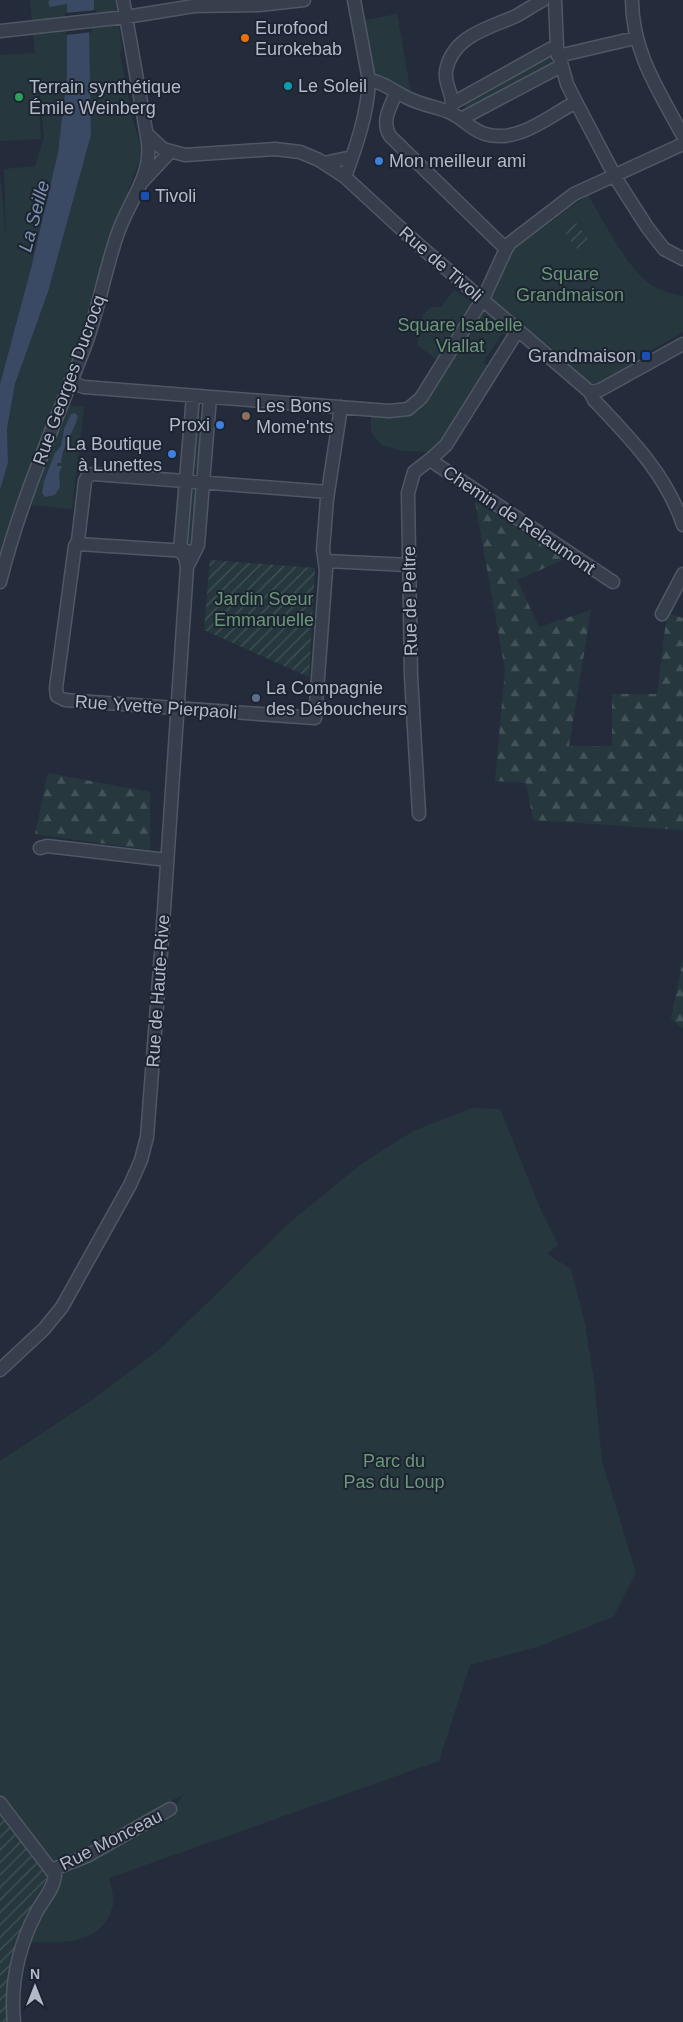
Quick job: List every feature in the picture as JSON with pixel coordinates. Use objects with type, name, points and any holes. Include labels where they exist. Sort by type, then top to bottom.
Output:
[{"type":"street","name":"Rue Georges Ducrocq","points":[[0,582],[42,451],[91,329],[119,230],[143,182],[149,155],[147,134],[123,0]]},
{"type":"street","points":[[0,31],[126,17],[194,6],[259,5],[304,0]]},
{"type":"street","points":[[345,177],[364,114],[368,85],[354,0]]},
{"type":"street","points":[[455,111],[446,71],[450,59],[458,47],[474,33],[518,15],[543,0]]},
{"type":"street","points":[[555,0],[559,56],[576,102],[614,175],[647,227],[664,248],[683,259]]},
{"type":"street","points":[[632,0],[634,34],[644,61],[683,136]]},
{"type":"street","points":[[455,111],[559,56],[634,34]]},
{"type":"street","points":[[455,111],[550,49],[559,56]]},
{"type":"street","points":[[368,85],[455,111],[472,129],[485,134],[500,136],[527,130],[576,102]]},
{"type":"street","points":[[396,93],[385,125],[390,136],[506,248]]},
{"type":"street","points":[[147,134],[158,146],[170,152]]},
{"type":"street","points":[[70,382],[84,387],[341,407],[398,410],[414,405],[481,300],[506,248],[574,194],[683,144]]},
{"type":"street","name":"Rue de Tivoli","points":[[170,152],[185,155],[275,149],[300,152],[324,163],[345,177],[481,300],[590,392],[594,400],[633,441],[649,462],[678,508],[683,525]]},
{"type":"street","name":"Rue Georges Ducrocq","points":[[143,182],[170,152]]},
{"type":"street","points":[[324,163],[352,157]]},
{"type":"street","name":"Chemin de Relaumont","points":[[518,330],[446,445],[432,458],[436,464],[613,582]]},
{"type":"street","points":[[590,392],[600,390],[683,344]]},
{"type":"street","name":"Rue de Haute-Rive","points":[[0,1370],[44,1329],[62,1307],[130,1185],[141,1160],[148,1124],[187,567],[185,557],[180,551],[193,396]]},
{"type":"street","name":"Rue de Haute-Rive","points":[[187,567],[196,552],[210,397]]},
{"type":"street","points":[[341,407],[328,492],[323,550],[326,561],[409,565]]},
{"type":"street","name":"Rue de Peltre","points":[[419,814],[411,676],[410,479],[414,472],[432,458]]},
{"type":"street","points":[[196,552],[78,544],[85,481],[88,475],[328,492]]},
{"type":"street","name":"Rue Yvette Pierpaoli","points":[[78,544],[75,546],[56,688],[57,696],[65,700],[315,718],[326,561]]},
{"type":"street","points":[[662,614],[683,574]]},
{"type":"street","points":[[40,848],[47,846],[167,860]]},
{"type":"street","points":[[0,1802],[51,1870],[54,1879],[33,1920],[16,1965],[12,1991],[14,2022]]},
{"type":"street","name":"Rue Monceau","points":[[51,1870],[87,1856],[170,1809]]},
{"type":"green space","points":[[30,0],[71,0],[67,75],[58,152],[31,268],[0,384],[0,173],[6,238],[4,169],[35,166],[44,137],[37,71],[41,139],[0,141],[0,55],[35,53]]},
{"type":"green space","points":[[88,0],[115,0],[122,48],[120,54],[134,125],[141,144],[141,156],[128,191],[131,193],[76,354],[37,447],[0,566],[0,490],[8,463],[7,429],[15,384],[48,292],[91,135]]},
{"type":"green space","points":[[397,14],[411,93],[408,95],[404,88],[375,74],[365,20]]},
{"type":"green space","points":[[547,54],[553,64],[467,110],[462,101]]},
{"type":"green space","name":"Square Grandmaison","points":[[588,195],[623,255],[641,276],[658,289],[683,296],[683,332],[643,355],[640,361],[598,384],[590,383],[555,351],[492,301],[491,298],[514,249]]},
{"type":"green space","points":[[574,220],[592,244],[580,253],[562,229]]},
{"type":"green space","name":"Square Isabelle Viallat","points":[[454,290],[492,317],[505,330],[508,336],[502,334],[483,363],[489,366],[442,445],[433,452],[403,451],[382,445],[371,433],[371,416],[409,415],[444,365],[417,345],[423,315],[431,307],[441,307]]},
{"type":"green space","points":[[69,405],[84,407],[72,509],[31,505]]},
{"type":"green space","points":[[197,417],[201,417],[197,468],[193,467],[199,420]]},
{"type":"green space","points":[[189,488],[198,489],[195,545],[187,548]]},
{"type":"green space","points":[[475,501],[565,559],[517,580],[539,627],[591,610],[569,746],[612,746],[612,694],[657,694],[667,613],[683,618],[683,830],[533,820],[526,783],[495,781],[505,670]]},
{"type":"green space","name":"Jardin Sœur Emmanuelle","points":[[210,560],[315,568],[309,677],[204,630]]},
{"type":"green space","points":[[48,773],[150,792],[150,850],[35,834]]},
{"type":"green space","points":[[683,959],[683,1029],[671,1019]]},
{"type":"green space","name":"Parc du Pas du Loup","points":[[472,1108],[500,1109],[540,1208],[558,1245],[547,1254],[571,1269],[585,1324],[594,1381],[602,1461],[636,1573],[613,1617],[537,1647],[470,1665],[439,1761],[109,1878],[113,1905],[108,1918],[100,1928],[90,1935],[67,1942],[28,1942],[63,1873],[106,1852],[167,1817],[184,1794],[58,1865],[49,1862],[0,1796],[0,1461],[92,1400],[160,1349],[288,1224],[360,1165],[413,1131]]},
{"type":"green space","points":[[0,1811],[48,1875],[23,1931],[10,2022],[0,2022]]},
{"type":"water","points":[[50,0],[94,0],[94,9],[89,23],[91,135],[48,292],[15,384],[7,429],[8,463],[0,490],[0,384],[31,268],[58,152],[67,75],[67,4],[50,7],[48,2]]},
{"type":"water","points":[[75,413],[78,416],[76,422],[61,463],[57,463],[57,466],[62,466],[59,473],[60,487],[55,495],[45,497],[42,493],[44,481],[55,453],[61,446],[64,429],[71,414]]},
{"type":"pier","points":[[97,10],[92,24],[92,32],[66,35],[65,13]]},
{"type":"place","name":"Eurofood Eurokebab","points":[[245,38]]},
{"type":"place","name":"Le Soleil","points":[[288,86]]},
{"type":"place","name":"Terrain synthétique Émile Weinberg","points":[[19,97]]},
{"type":"place","name":"Mon meilleur ami","points":[[379,161]]},
{"type":"place","name":"Tivoli","points":[[145,196]]},
{"type":"place","name":"Grandmaison","points":[[646,356]]},
{"type":"place","name":"Les Bons Mome'nts","points":[[246,416]]},
{"type":"place","name":"Proxi","points":[[220,425]]},
{"type":"place","name":"La Boutique à Lunettes","points":[[172,454]]},
{"type":"place","name":"La Compagnie des Déboucheurs","points":[[256,698]]},
{"type":"water label","name":"La Seille","points":[[34,216]]}]
